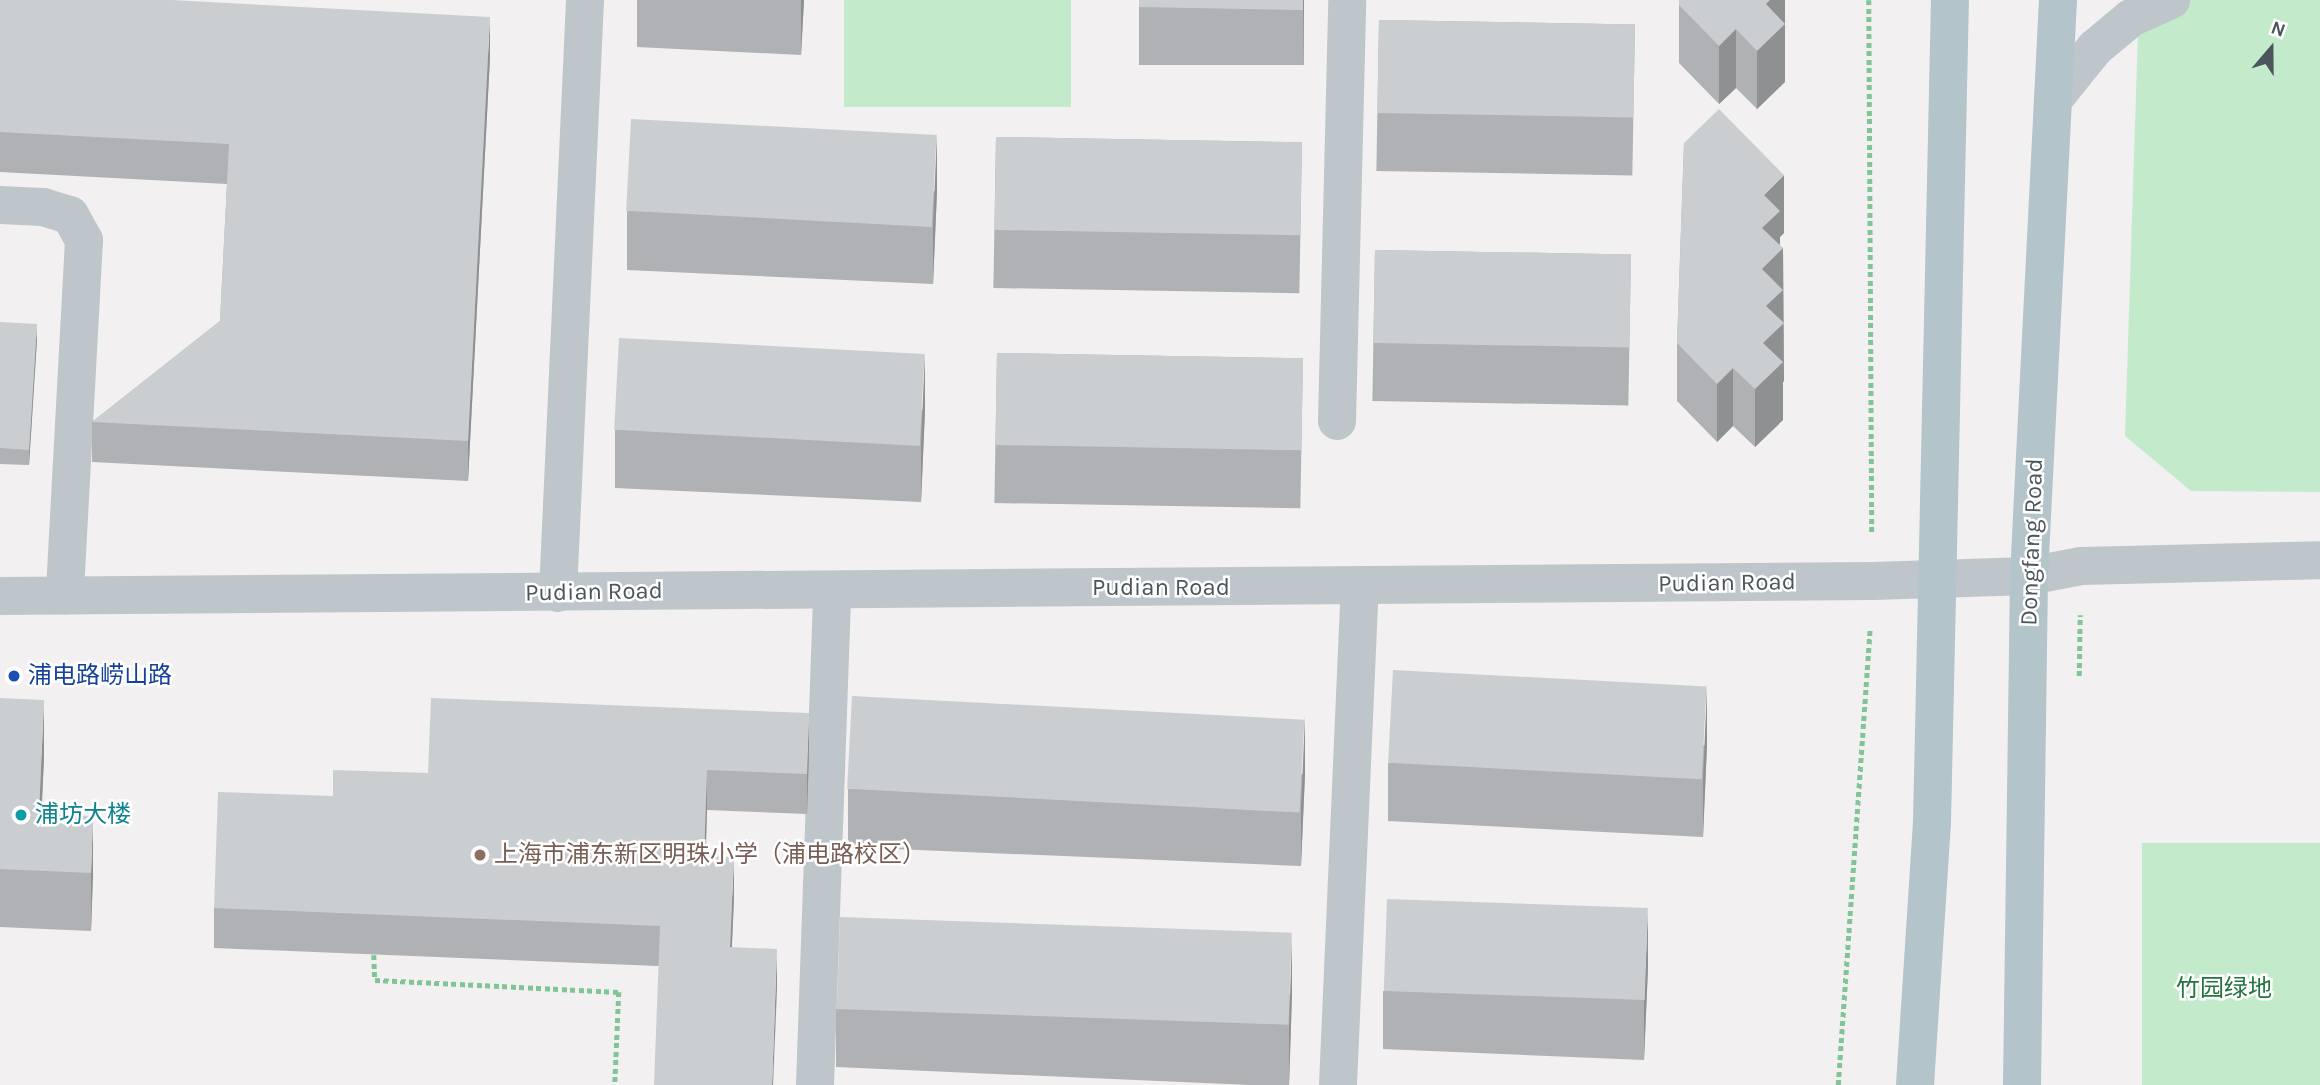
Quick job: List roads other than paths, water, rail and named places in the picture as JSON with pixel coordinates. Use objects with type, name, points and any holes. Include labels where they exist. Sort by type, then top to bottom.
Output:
[{"type":"main road","points":[[1915,1085],[1932,823],[1950,0]]},
{"type":"main road","name":"Dongfang Road","points":[[2022,1085],[2029,576],[2058,0]]},
{"type":"street","points":[[558,593],[585,0]]},
{"type":"street","points":[[1337,421],[1347,0]]},
{"type":"street","points":[[2053,100],[2095,48],[2130,18],[2171,0]]},
{"type":"street","points":[[0,205],[43,207],[70,215],[84,240],[65,595]]},
{"type":"street","name":"Pudian Road","points":[[0,596],[1937,580],[2029,576],[2081,566],[2320,560]]},
{"type":"street","points":[[1338,1085],[1360,586]]},
{"type":"street","points":[[815,1085],[832,590]]},
{"type":"place","name":"浦电路崂山路","points":[[14,676]]},
{"type":"place","name":"浦坊大楼","points":[[21,815]]},
{"type":"place","name":"上海市浦东新区明珠小学（浦电路校区）","points":[[480,855]]},
{"type":"park label","name":"竹园绿地","points":[[2224,989]]}]
